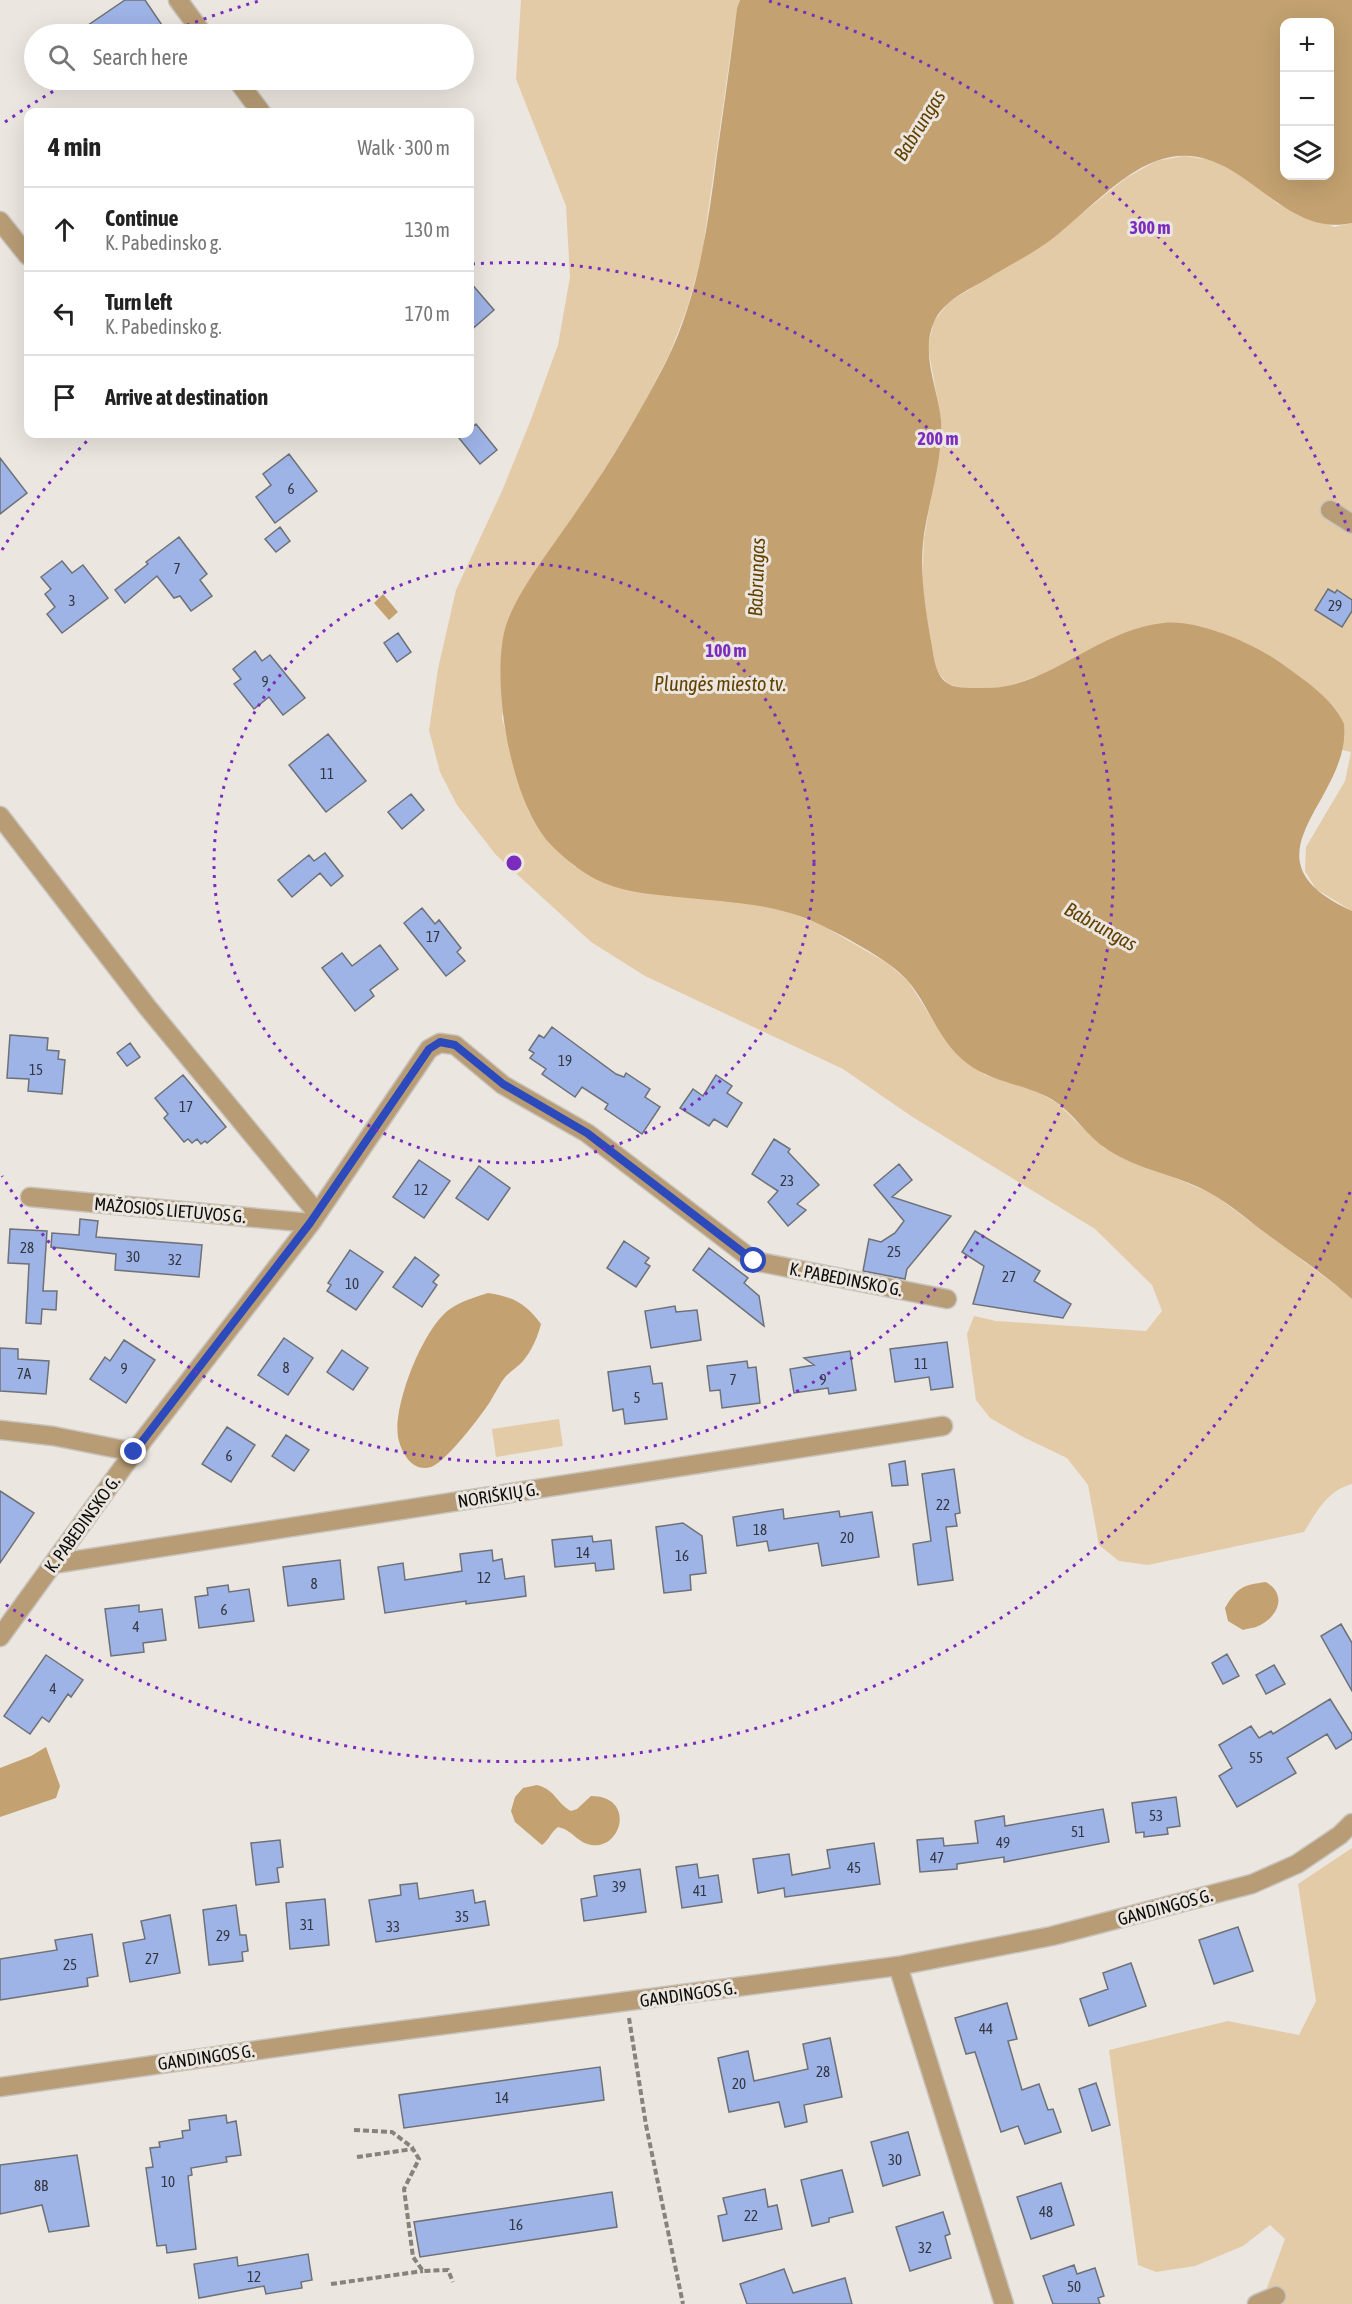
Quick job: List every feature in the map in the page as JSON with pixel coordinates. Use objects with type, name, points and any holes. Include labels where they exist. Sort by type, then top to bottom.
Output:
[{"type":"street","points":[[178,0],[196,24]]},
{"type":"street","points":[[244,90],[258,108]]},
{"type":"street","points":[[0,221],[24,251]]},
{"type":"street","points":[[1330,510],[1352,524]]},
{"type":"street","points":[[0,816],[314,1218]]},
{"type":"street","name":"K. PABEDINSKO G.","points":[[0,1636],[134,1452],[314,1218],[429,1049],[440,1042],[455,1045],[503,1084],[587,1133],[754,1261],[946,1299]]},
{"type":"street","name":"MAŽOSIOS LIETUVOS G.","points":[[30,1197],[314,1218]]},
{"type":"street","name":"NORIŠKIŲ G.","points":[[53,1564],[943,1426]]},
{"type":"street","points":[[0,1430],[64,1438],[134,1452]]},
{"type":"street","name":"GANDINGOS G.","points":[[0,2086],[343,2038],[898,1966],[1052,1936],[1252,1884],[1297,1864],[1340,1834],[1352,1822]]},
{"type":"street","points":[[898,1966],[1004,2304]]},
{"type":"street","points":[[1257,2304],[1276,2296]]},
{"type":"path","points":[[627,2002],[646,2125],[683,2304]]},
{"type":"path","points":[[354,2130],[392,2132],[413,2149],[419,2159],[404,2189],[413,2257],[423,2271]]},
{"type":"path","points":[[357,2157],[413,2149]]},
{"type":"path","points":[[331,2284],[423,2271],[448,2270],[453,2282]]},
{"type":"shaded area","points":[[521,0],[740,0],[702,255],[687,309],[669,355],[640,411],[594,486],[519,598],[502,718],[529,812],[548,842],[575,867],[785,911],[820,924],[887,963],[908,981],[947,1042],[985,1075],[1036,1091],[1057,1103],[1104,1148],[1213,1194],[1352,1299],[1352,1484],[1343,1487],[1329,1497],[1318,1509],[1304,1532],[1148,1565],[1119,1561],[1099,1545],[1088,1485],[1067,1458],[990,1418],[976,1400],[967,1334],[974,1316],[996,1321],[1146,1331],[1162,1311],[1152,1285],[1095,1229],[911,1116],[843,1069],[645,976],[591,942],[496,855],[457,805],[440,772],[429,730],[438,669],[456,590],[502,491],[530,422],[558,345],[570,277],[566,206],[516,79]]},
{"type":"shaded area","points":[[1184,156],[1212,160],[1243,175],[1278,204],[1334,227],[1352,223],[1352,911],[1316,889],[1305,871],[1306,847],[1345,781],[1351,752],[1037,676],[1006,687],[967,689],[948,684],[936,670],[922,589],[924,538],[939,452],[941,420],[928,347],[934,321],[949,302],[1048,241],[1126,178],[1156,161]]},
{"type":"shaded area","points":[[559,1419],[563,1446],[496,1457],[492,1429]]},
{"type":"shaded area","points":[[1352,1848],[1352,2304],[1261,2304],[1285,2239],[1270,2225],[1243,2246],[1195,2266],[1156,2272],[1138,2265],[1109,2050],[1228,2021],[1299,2035],[1316,2001],[1298,1884]]},
{"type":"water","name":"Plungės miesto tv.","points":[[740,0],[1352,0],[1352,223],[1325,224],[1301,216],[1234,172],[1211,160],[1185,156],[1156,161],[1142,167],[1115,185],[1044,244],[943,308],[934,322],[929,346],[931,371],[941,420],[941,434],[938,463],[924,534],[922,575],[935,664],[939,675],[950,685],[969,688],[1007,686],[1047,672],[1122,634],[1142,627],[1176,623],[1207,628],[1253,646],[1278,661],[1315,689],[1339,714],[1344,724],[1342,752],[1332,778],[1307,826],[1300,848],[1302,870],[1318,891],[1352,911],[1352,1299],[1218,1198],[1198,1187],[1120,1157],[1100,1145],[1068,1111],[1053,1100],[1032,1090],[999,1080],[968,1064],[949,1046],[908,981],[868,950],[823,926],[788,912],[752,905],[640,893],[604,883],[576,867],[564,857],[552,846],[538,827],[526,803],[508,745],[501,684],[504,633],[516,602],[592,489],[666,362],[677,338],[694,287],[714,182],[737,8]]},
{"type":"water","points":[[383,594],[398,612],[389,620],[374,603]]},
{"type":"water","points":[[488,1293],[512,1299],[530,1311],[541,1324],[537,1337],[524,1360],[506,1376],[480,1416],[454,1448],[437,1464],[431,1467],[418,1467],[408,1460],[398,1437],[400,1406],[412,1368],[430,1333],[450,1309]]},
{"type":"water","points":[[1266,1582],[1278,1597],[1277,1609],[1273,1614],[1258,1626],[1243,1630],[1228,1621],[1225,1608],[1233,1596],[1246,1586]]},
{"type":"water","points":[[46,1747],[60,1786],[56,1798],[0,1817],[0,1768],[31,1756]]},
{"type":"water","points":[[537,1785],[552,1793],[571,1811],[577,1809],[591,1796],[605,1798],[614,1804],[619,1813],[620,1822],[616,1832],[602,1844],[591,1845],[558,1827],[542,1845],[515,1822],[511,1811],[515,1797],[523,1788]]},
{"type":"building","points":[[125,0],[145,0],[161,24],[90,24]]},
{"type":"building","points":[[474,287],[494,310],[474,328]]},
{"type":"building","points":[[476,424],[497,450],[480,464],[459,438],[474,438]]},
{"type":"building","points":[[289,454],[317,491],[275,523],[256,497],[271,485],[263,474]]},
{"type":"building","points":[[0,458],[27,493],[0,514]]},
{"type":"building","points":[[280,527],[290,541],[276,552],[265,539]]},
{"type":"building","points":[[179,537],[207,574],[200,580],[212,596],[191,611],[180,596],[174,598],[157,576],[125,603],[115,590]]},
{"type":"building","points":[[62,561],[72,573],[83,565],[108,598],[62,633],[47,614],[55,607],[45,594],[51,589],[41,577]]},
{"type":"building","points":[[1328,589],[1335,593],[1337,590],[1352,600],[1352,611],[1342,627],[1315,610]]},
{"type":"building","points":[[398,633],[411,652],[397,662],[384,643]]},
{"type":"building","points":[[255,651],[262,661],[270,655],[305,698],[283,715],[269,697],[254,709],[234,684],[241,679],[233,669]]},
{"type":"building","points":[[328,734],[366,781],[326,812],[289,765]]},
{"type":"building","points":[[411,794],[424,810],[402,829],[388,812]]},
{"type":"building","points":[[325,853],[343,876],[331,886],[320,873],[292,897],[278,880],[309,855],[314,861]]},
{"type":"building","points":[[422,908],[435,924],[439,920],[461,948],[457,952],[465,961],[446,976],[404,923]]},
{"type":"building","points":[[380,945],[398,969],[370,990],[374,996],[355,1011],[322,968],[342,953],[352,966]]},
{"type":"building","points":[[552,1027],[616,1074],[624,1077],[626,1073],[650,1089],[645,1097],[660,1107],[642,1134],[605,1109],[608,1104],[582,1087],[575,1097],[542,1074],[546,1069],[530,1058],[534,1053],[529,1050],[539,1035],[544,1038]]},
{"type":"building","points":[[10,1035],[48,1038],[47,1050],[59,1051],[58,1059],[65,1060],[62,1094],[28,1091],[29,1079],[7,1078]]},
{"type":"building","points":[[130,1043],[140,1057],[127,1066],[117,1053]]},
{"type":"building","points":[[183,1075],[226,1127],[207,1143],[205,1141],[201,1144],[197,1139],[192,1143],[188,1139],[184,1142],[164,1118],[168,1114],[155,1098]]},
{"type":"building","points":[[716,1075],[732,1086],[727,1093],[742,1103],[727,1127],[714,1119],[709,1126],[680,1108],[693,1089],[703,1096]]},
{"type":"building","points":[[774,1139],[790,1149],[788,1152],[819,1185],[797,1204],[806,1210],[788,1226],[768,1202],[778,1191],[752,1174]]},
{"type":"building","points":[[419,1160],[450,1181],[424,1218],[393,1197]]},
{"type":"building","points":[[899,1164],[912,1180],[892,1197],[951,1216],[907,1269],[905,1279],[863,1271],[869,1239],[881,1242],[895,1233],[904,1221],[874,1185]]},
{"type":"building","points":[[479,1166],[510,1188],[488,1220],[456,1198]]},
{"type":"building","points":[[80,1219],[98,1221],[96,1237],[202,1245],[199,1277],[115,1270],[116,1254],[51,1247],[52,1233],[79,1235]]},
{"type":"building","points":[[10,1229],[47,1231],[43,1291],[57,1291],[56,1310],[42,1309],[41,1324],[26,1323],[29,1264],[8,1263]]},
{"type":"building","points":[[975,1231],[1040,1271],[1034,1281],[1071,1304],[1063,1318],[973,1304],[984,1266],[962,1252]]},
{"type":"building","points":[[624,1241],[649,1258],[645,1263],[650,1266],[636,1287],[607,1268]]},
{"type":"building","points":[[709,1248],[748,1278],[744,1283],[759,1296],[764,1326],[693,1270]]},
{"type":"building","points":[[350,1250],[383,1272],[356,1310],[327,1291],[331,1285],[328,1283]]},
{"type":"building","points":[[415,1257],[439,1275],[433,1282],[437,1285],[422,1307],[393,1287]]},
{"type":"building","points":[[675,1306],[676,1312],[697,1310],[701,1340],[651,1348],[645,1311]]},
{"type":"building","points":[[284,1338],[313,1358],[288,1395],[258,1375]]},
{"type":"building","points":[[124,1340],[155,1360],[126,1403],[90,1379],[105,1357],[110,1361]]},
{"type":"building","points":[[947,1342],[953,1387],[931,1390],[929,1377],[895,1382],[890,1349]]},
{"type":"building","points":[[0,1348],[18,1349],[18,1359],[49,1361],[46,1394],[0,1391]]},
{"type":"building","points":[[342,1350],[368,1368],[353,1390],[327,1372]]},
{"type":"building","points":[[850,1351],[856,1390],[829,1394],[828,1388],[794,1393],[790,1369],[814,1365],[804,1358]]},
{"type":"building","points":[[747,1361],[748,1368],[756,1367],[760,1403],[722,1408],[720,1390],[710,1391],[707,1366]]},
{"type":"building","points":[[650,1366],[653,1384],[662,1383],[667,1419],[625,1424],[623,1409],[613,1411],[608,1372]]},
{"type":"building","points":[[227,1427],[255,1445],[231,1482],[202,1464]]},
{"type":"building","points":[[286,1435],[309,1450],[294,1471],[272,1456]]},
{"type":"building","points":[[905,1461],[908,1485],[892,1486],[889,1464]]},
{"type":"building","points":[[954,1469],[960,1513],[955,1514],[957,1526],[946,1527],[953,1580],[918,1585],[913,1544],[931,1541],[922,1474]]},
{"type":"building","points":[[0,1491],[34,1513],[0,1563]]},
{"type":"building","points":[[783,1509],[784,1519],[839,1511],[840,1517],[872,1512],[879,1557],[822,1566],[818,1543],[769,1551],[767,1541],[737,1546],[733,1517]]},
{"type":"building","points":[[683,1523],[702,1536],[706,1573],[690,1575],[691,1590],[664,1593],[656,1527]]},
{"type":"building","points":[[592,1536],[593,1542],[611,1540],[614,1569],[596,1571],[595,1563],[555,1567],[552,1540]]},
{"type":"building","points":[[492,1550],[493,1561],[502,1559],[505,1579],[524,1576],[526,1596],[466,1604],[466,1601],[385,1613],[378,1567],[403,1563],[405,1580],[462,1571],[460,1554]]},
{"type":"building","points":[[340,1560],[344,1599],[288,1606],[283,1567]]},
{"type":"building","points":[[228,1585],[229,1592],[249,1589],[254,1621],[199,1628],[195,1597],[208,1595],[207,1588]]},
{"type":"building","points":[[139,1605],[139,1612],[162,1609],[166,1640],[143,1643],[144,1652],[111,1656],[105,1609]]},
{"type":"building","points":[[1341,1624],[1352,1643],[1352,1691],[1321,1636]]},
{"type":"building","points":[[1227,1654],[1239,1676],[1223,1684],[1212,1663]]},
{"type":"building","points":[[46,1655],[83,1680],[71,1697],[68,1694],[49,1722],[42,1717],[30,1734],[4,1716]]},
{"type":"building","points":[[1274,1665],[1285,1684],[1266,1694],[1256,1675]]},
{"type":"building","points":[[1330,1699],[1352,1734],[1352,1739],[1336,1749],[1327,1734],[1287,1758],[1296,1773],[1237,1807],[1219,1776],[1232,1768],[1219,1745],[1251,1726],[1259,1738],[1271,1731],[1273,1734]]},
{"type":"building","points":[[1176,1797],[1180,1826],[1167,1828],[1168,1834],[1144,1837],[1144,1832],[1136,1833],[1132,1803]]},
{"type":"building","points":[[1103,1809],[1109,1842],[1004,1862],[1004,1857],[957,1864],[957,1869],[920,1872],[917,1840],[943,1838],[944,1846],[978,1843],[975,1821],[1004,1816],[1005,1826]]},
{"type":"building","points":[[280,1840],[283,1867],[277,1868],[279,1882],[256,1885],[251,1843]]},
{"type":"building","points":[[874,1843],[880,1884],[785,1897],[784,1888],[758,1893],[753,1859],[789,1854],[792,1875],[830,1868],[827,1850]]},
{"type":"building","points":[[697,1864],[699,1878],[718,1875],[722,1902],[682,1908],[676,1867]]},
{"type":"building","points":[[640,1869],[646,1912],[584,1921],[581,1899],[597,1896],[594,1876]]},
{"type":"building","points":[[417,1883],[419,1899],[473,1890],[475,1903],[485,1901],[489,1925],[376,1942],[369,1900],[401,1895],[400,1885]]},
{"type":"building","points":[[325,1899],[329,1945],[290,1949],[286,1903]]},
{"type":"building","points":[[236,1905],[240,1935],[246,1935],[248,1951],[242,1952],[243,1961],[209,1965],[203,1910]]},
{"type":"building","points":[[170,1915],[180,1973],[130,1982],[123,1943],[145,1939],[141,1921]]},
{"type":"building","points":[[1238,1927],[1253,1971],[1214,1984],[1199,1940]]},
{"type":"building","points":[[92,1934],[98,1976],[87,1978],[88,1986],[0,2000],[0,1959],[57,1950],[55,1940]]},
{"type":"building","points":[[1131,1963],[1146,2006],[1089,2026],[1080,1999],[1108,1989],[1103,1973]]},
{"type":"building","points":[[1007,2003],[1017,2039],[1008,2041],[1022,2090],[1039,2084],[1048,2110],[1053,2109],[1061,2132],[1025,2144],[1018,2126],[1001,2132],[975,2052],[966,2054],[955,2018]]},
{"type":"building","points":[[830,2038],[842,2097],[804,2105],[807,2122],[785,2127],[779,2102],[729,2112],[718,2058],[748,2051],[754,2081],[808,2069],[803,2044]]},
{"type":"building","points":[[600,2067],[604,2100],[404,2128],[399,2095]]},
{"type":"building","points":[[1096,2083],[1110,2125],[1092,2131],[1079,2089]]},
{"type":"building","points":[[226,2115],[227,2123],[236,2121],[241,2155],[226,2157],[227,2162],[191,2168],[192,2175],[188,2176],[196,2249],[167,2253],[166,2245],[157,2246],[146,2168],[153,2167],[150,2148],[160,2147],[159,2142],[183,2138],[182,2131],[190,2130],[189,2120]]},
{"type":"building","points":[[908,2132],[920,2175],[883,2186],[871,2142]]},
{"type":"building","points":[[77,2155],[89,2226],[49,2232],[42,2205],[0,2214],[0,2165]]},
{"type":"building","points":[[842,2170],[853,2212],[829,2218],[829,2222],[812,2226],[801,2180]]},
{"type":"building","points":[[1061,2183],[1074,2225],[1031,2239],[1017,2197]]},
{"type":"building","points":[[765,2189],[768,2207],[777,2205],[782,2229],[723,2241],[718,2216],[727,2214],[723,2198]]},
{"type":"building","points":[[612,2192],[617,2227],[420,2257],[414,2222]]},
{"type":"building","points":[[943,2212],[950,2234],[945,2236],[951,2258],[910,2271],[896,2227]]},
{"type":"building","points":[[308,2254],[312,2280],[301,2282],[302,2288],[266,2294],[264,2286],[199,2298],[194,2264],[237,2257],[238,2266]]},
{"type":"building","points":[[1074,2265],[1077,2274],[1095,2268],[1104,2296],[1098,2298],[1100,2304],[1053,2304],[1043,2276]]},
{"type":"building","points":[[784,2269],[793,2293],[845,2278],[852,2304],[747,2304],[740,2284]]},
{"type":"route","points":[[134,1452],[310,1223],[429,1049],[440,1042],[455,1045],[503,1084],[587,1133],[754,1261]]},
{"type":"water label","name":"Babrungas","points":[[919,125]]},
{"type":"water label","name":"Babrungas","points":[[756,577]]},
{"type":"water label","name":"Babrungas","points":[[1101,926]]}]
